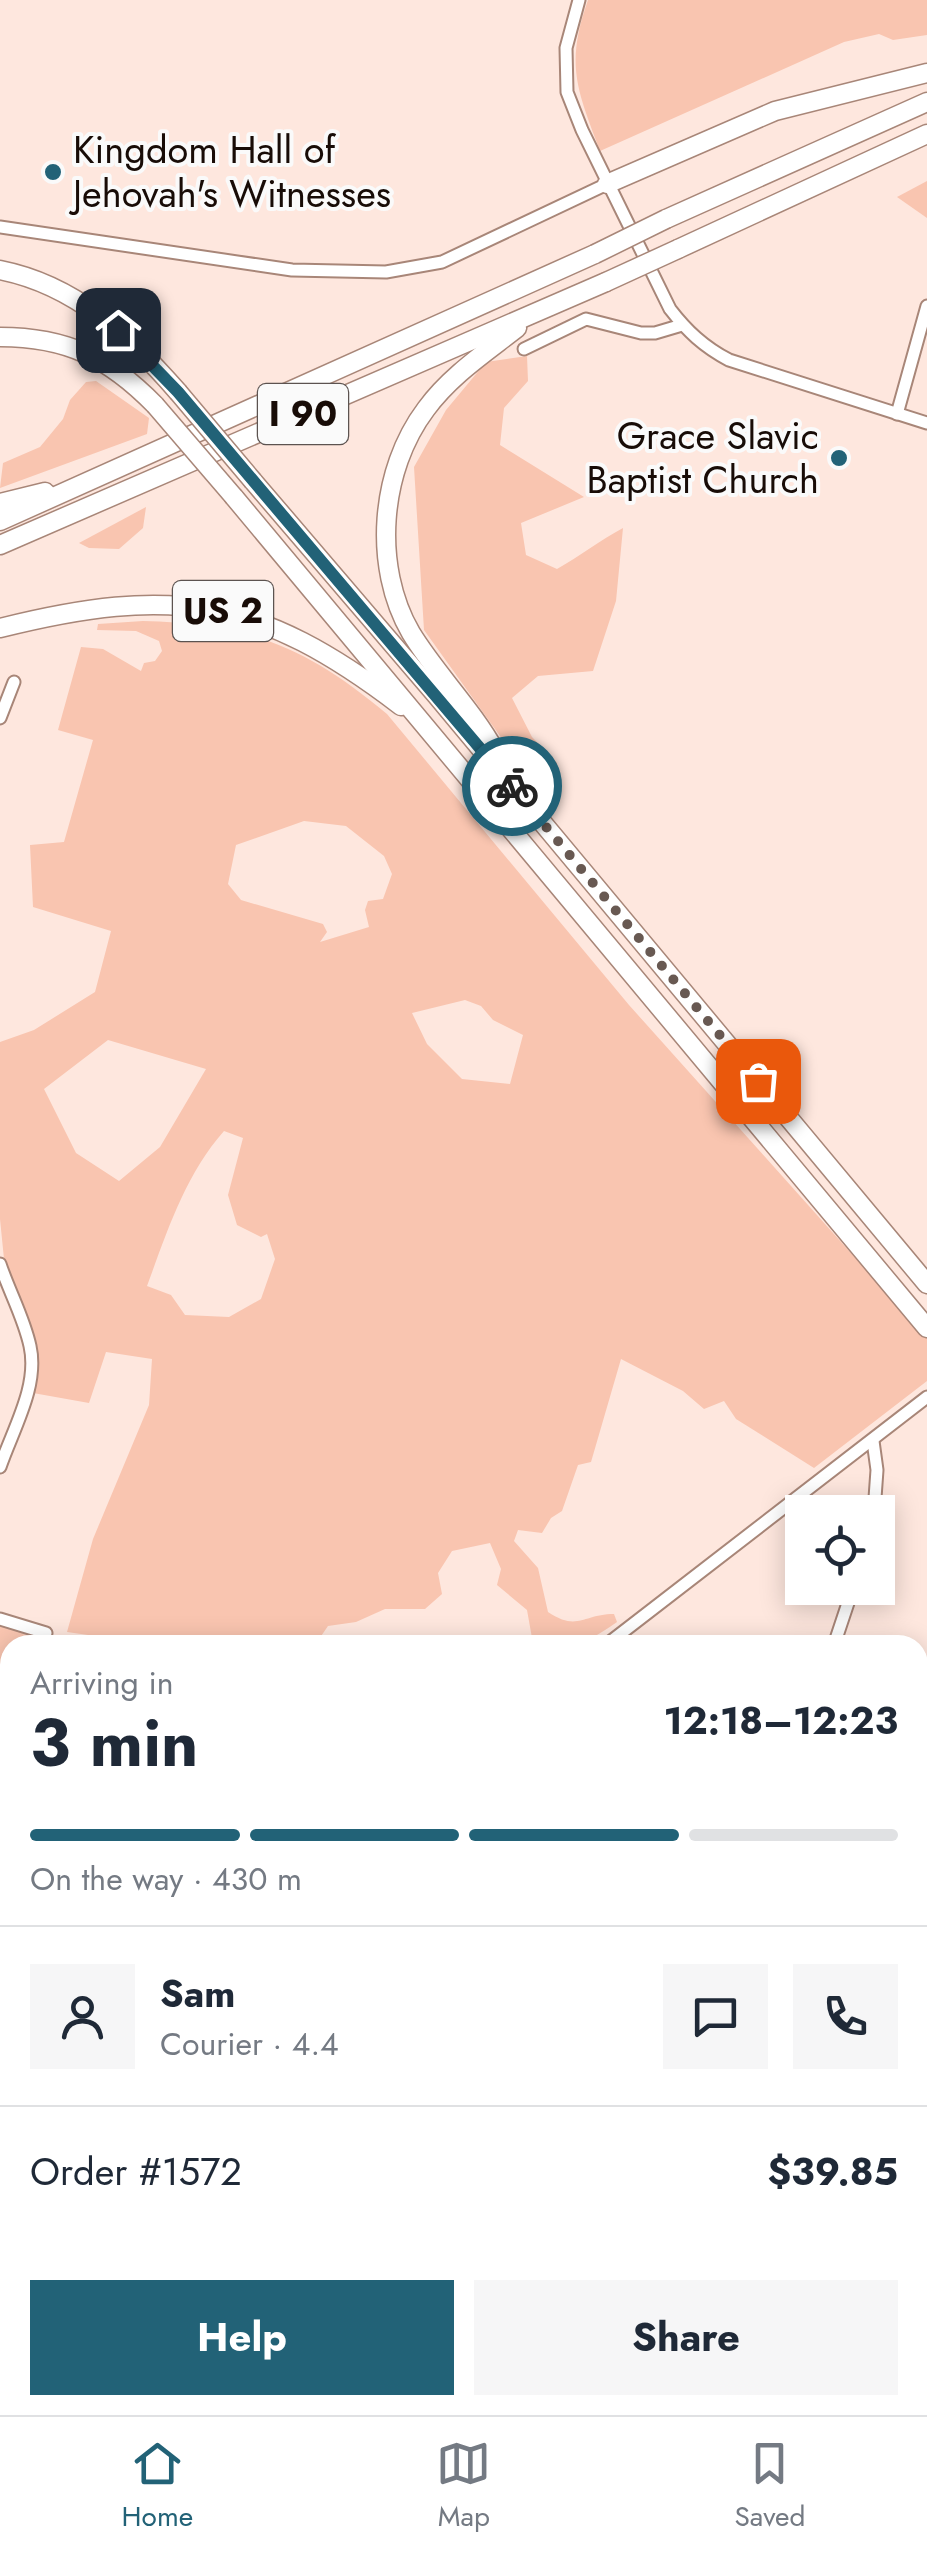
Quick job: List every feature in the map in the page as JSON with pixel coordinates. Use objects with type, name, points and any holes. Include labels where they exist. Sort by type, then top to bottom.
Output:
[{"type":"highway","points":[[608,184],[775,111],[927,73]]},
{"type":"highway","name":"I 90","points":[[0,521],[927,102]]},
{"type":"highway","name":"I 90","points":[[0,545],[606,282],[927,134]]},
{"type":"highway","name":"US 2","points":[[0,270],[80,300],[118,330],[178,392],[927,1284]]},
{"type":"highway","points":[[516,791],[492,745],[429,661],[404,618],[391,580],[386,517],[406,442],[426,408],[460,372],[536,312]]},
{"type":"highway","name":"US 2","points":[[0,337],[26,337],[82,351],[110,365],[154,406],[392,682],[419,720],[927,1328]]},
{"type":"highway","points":[[0,502],[90,482]]},
{"type":"highway","name":"US 2","points":[[0,628],[107,606],[206,607],[281,630],[318,648],[350,667],[419,720]]},
{"type":"street","points":[[579,0],[566,48],[565,82],[574,112],[670,309],[682,325],[709,350],[729,360],[927,423]]},
{"type":"street","points":[[0,227],[292,270],[386,272],[442,262],[608,184]]},
{"type":"street","points":[[897,414],[927,306]]},
{"type":"street","points":[[524,349],[586,319],[641,333],[682,325]]},
{"type":"street","points":[[0,718],[14,682]]},
{"type":"street","points":[[0,1264],[30,1342],[32,1364],[31,1382],[0,1467]]},
{"type":"street","points":[[619,1635],[927,1397]]},
{"type":"street","points":[[873,1441],[878,1470],[876,1495]]},
{"type":"street","points":[[837,1635],[847,1605]]},
{"type":"street","points":[[0,1619],[46,1633]]},
{"type":"shaded area","points":[[588,0],[927,0],[927,35],[893,40],[879,34],[844,42],[600,151],[577,77],[577,42]]},
{"type":"shaded area","points":[[927,181],[927,218],[897,197]]},
{"type":"shaded area","points":[[527,356],[528,381],[504,408],[500,445],[584,497],[521,523],[526,555],[557,569],[623,528],[616,601],[593,671],[538,676],[512,698],[532,737],[557,763],[559,796],[528,775],[424,630],[414,467],[446,410],[486,362]]},
{"type":"shaded area","points":[[96,381],[149,418],[147,434],[0,488],[3,463],[40,447],[63,419],[70,400],[86,382]]},
{"type":"shaded area","points":[[146,507],[143,528],[119,549],[89,548],[79,543]]},
{"type":"shaded area","points":[[143,621],[214,627],[245,634],[274,643],[330,671],[387,714],[629,1005],[927,1338],[927,1381],[814,1468],[736,1419],[724,1401],[704,1409],[683,1391],[621,1359],[591,1462],[578,1465],[562,1511],[551,1518],[542,1533],[518,1530],[514,1541],[538,1568],[548,1612],[567,1621],[614,1614],[617,1622],[598,1635],[531,1635],[527,1610],[497,1585],[501,1569],[490,1543],[452,1551],[438,1573],[442,1594],[425,1609],[385,1609],[356,1622],[328,1626],[322,1635],[67,1632],[93,1539],[149,1405],[152,1359],[106,1352],[89,1403],[33,1393],[38,1362],[32,1330],[4,1259],[0,1219],[0,1042],[34,1030],[95,992],[111,931],[33,907],[30,845],[64,842],[93,740],[58,730],[81,647],[103,649],[141,671],[144,663],[155,661],[162,651],[159,641],[136,631],[97,630],[98,624]],"holes":[[[304,821],[346,826],[384,856],[392,874],[383,899],[368,901],[365,910],[369,927],[320,942],[327,932],[323,924],[241,900],[228,884],[236,845]],[[465,1000],[481,1006],[493,1020],[523,1035],[510,1084],[462,1079],[427,1044],[412,1013]],[[108,1040],[206,1069],[160,1147],[119,1181],[76,1153],[44,1089]],[[224,1131],[243,1138],[228,1195],[237,1225],[261,1237],[267,1234],[275,1259],[261,1299],[229,1317],[185,1315],[171,1295],[147,1286],[178,1205],[198,1166]]]},
{"type":"shaded area","points":[[0,1624],[31,1635],[0,1635]]},
{"type":"way so far","points":[[512,786],[758,1081]]},
{"type":"place","name":"Kingdom Hall of Jehovah's Witnesses","points":[[53,172]]},
{"type":"place","name":"Grace Slavic Baptist Church","points":[[839,458]]},
{"type":"route","points":[[118,330],[178,392],[512,786]]}]
